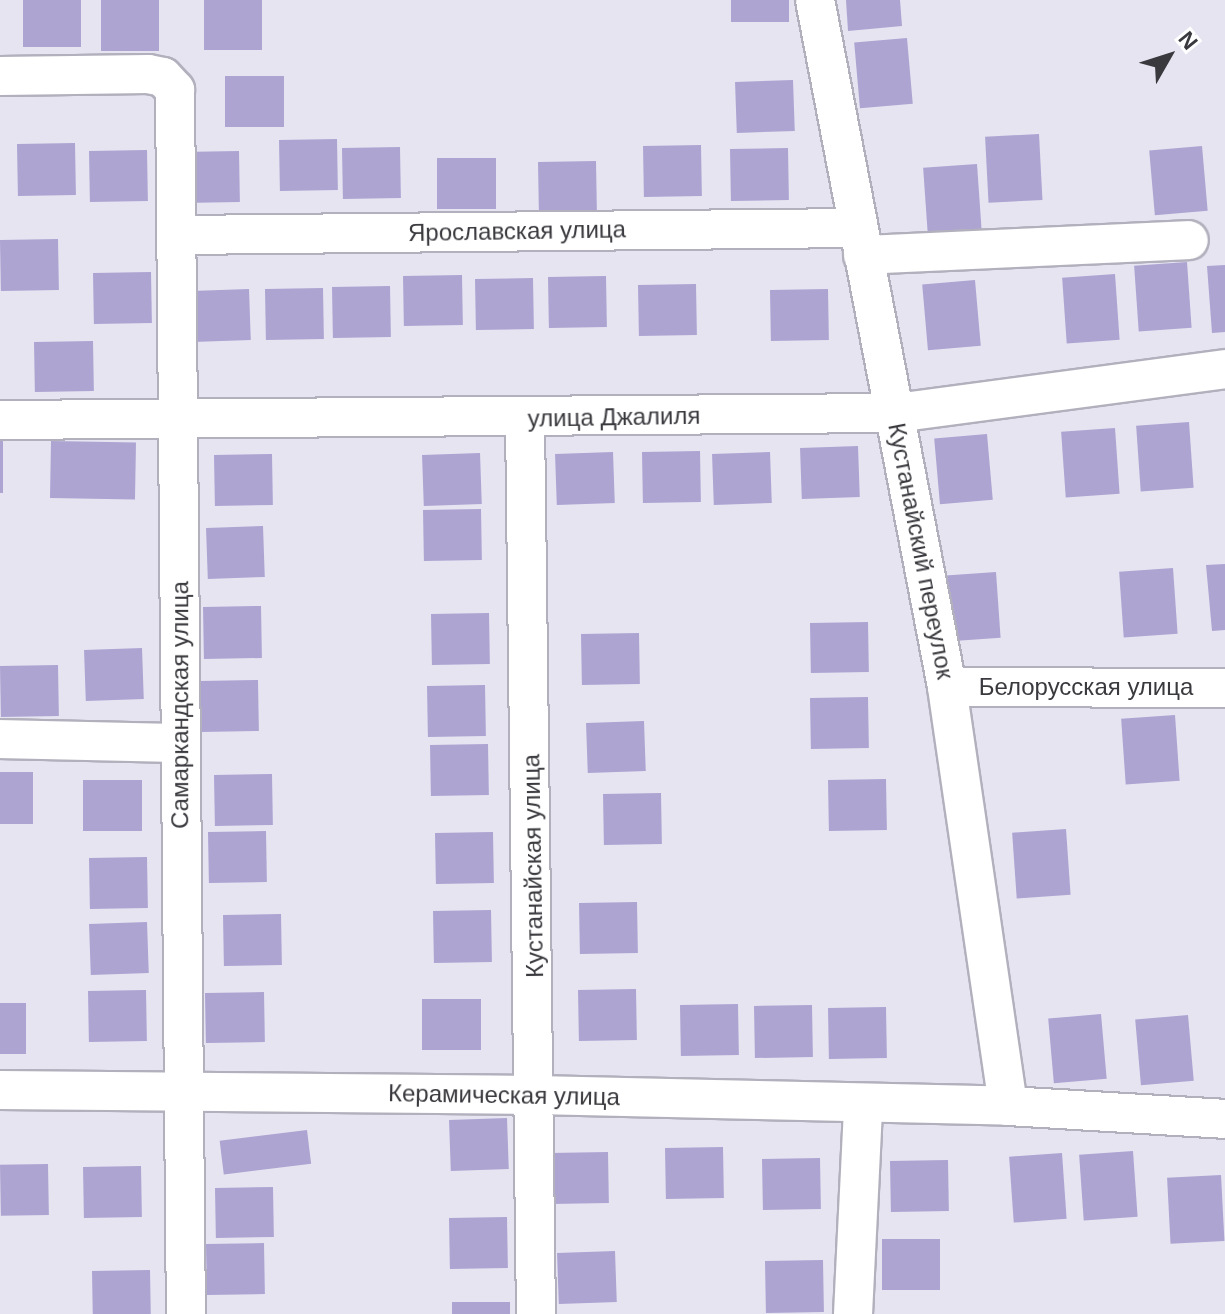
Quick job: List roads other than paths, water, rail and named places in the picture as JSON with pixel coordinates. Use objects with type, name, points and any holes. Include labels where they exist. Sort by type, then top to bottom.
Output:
[{"type":"street","name":"Кустанайский переулок","points":[[815,0],[947,687],[1008,1106]]},
{"type":"street","name":"Самаркандская улица","points":[[0,76],[157,75],[173,84],[176,95],[186,1314]]},
{"type":"street","name":"Ярославская улица","points":[[178,235],[859,241],[1189,240]]},
{"type":"street","name":"улица Джалиля","points":[[0,420],[896,413],[1225,369]]},
{"type":"street","name":"Кустанайская улица","points":[[525,418],[536,1095],[536,1314]]},
{"type":"street","name":"Белорусская улица","points":[[947,687],[1225,688]]},
{"type":"street","points":[[0,739],[179,743]]},
{"type":"street","name":"Керамическая улица","points":[[0,1090],[186,1087],[863,1106],[1008,1106],[1225,1119]]},
{"type":"street","points":[[853,1314],[863,1106]]}]
